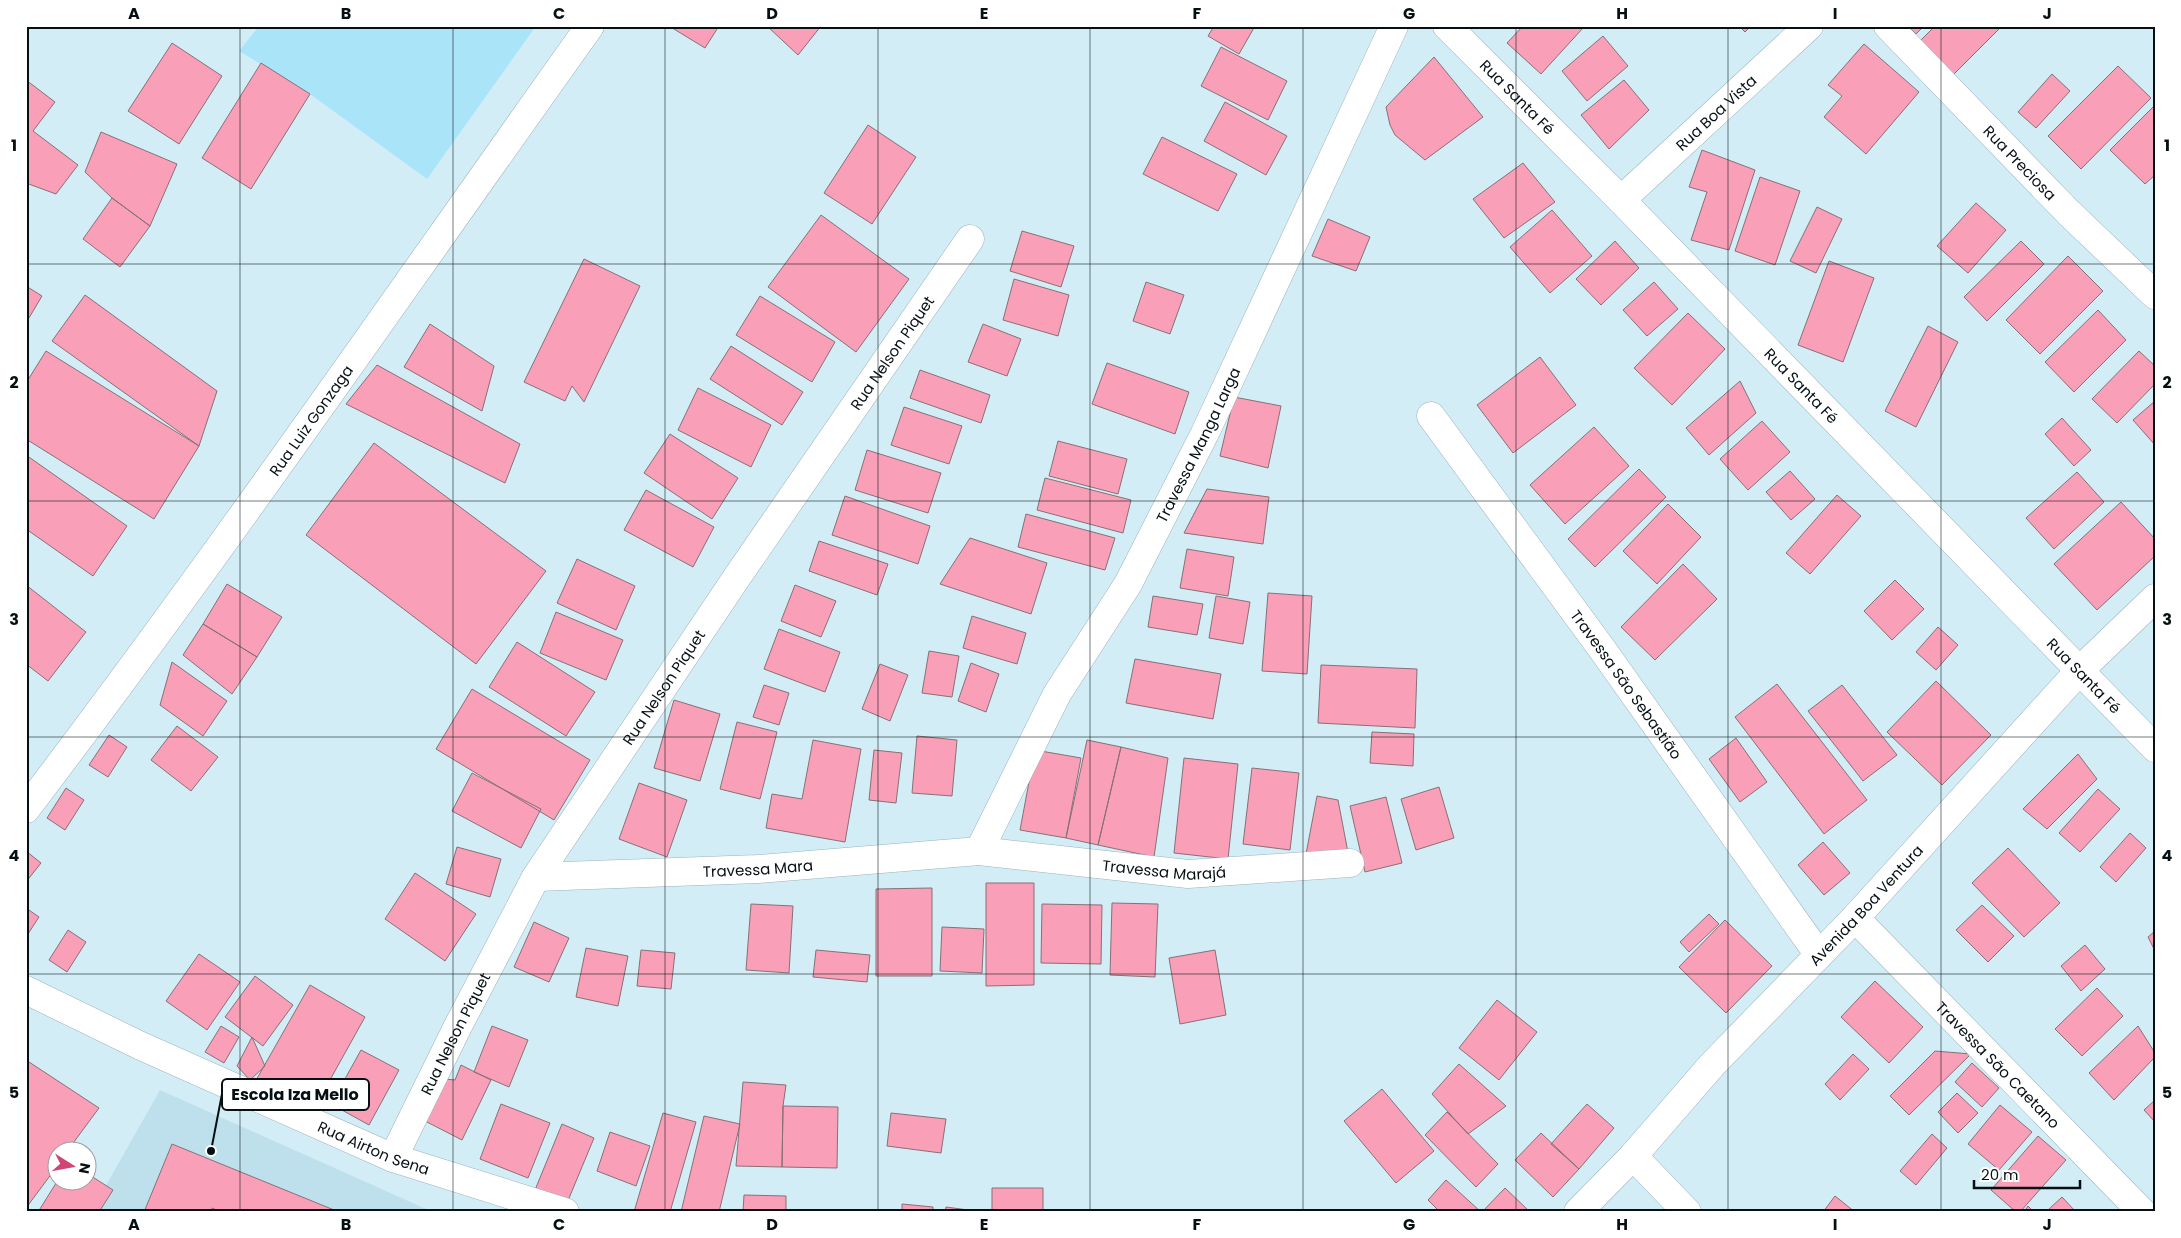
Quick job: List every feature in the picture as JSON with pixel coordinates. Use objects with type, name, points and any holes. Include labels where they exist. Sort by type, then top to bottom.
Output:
[{"type":"street","name":"Rua Luiz Gonzaga","points":[[26,809],[141,658],[288,454],[432,246],[590,26]]},
{"type":"street","name":"Travessa Manga Larga","points":[[979,851],[1057,694],[1128,584],[1205,433],[1394,26]]},
{"type":"street","name":"Rua Santa Fé","points":[[1447,26],[1621,200],[2155,748]]},
{"type":"street","name":"Rua Boa Vista","points":[[1621,200],[1809,26]]},
{"type":"street","name":"Rua Preciosa","points":[[1888,26],[2070,213],[2155,295]]},
{"type":"street","name":"Rua Nelson Piquet","points":[[393,1158],[458,1026],[536,877],[737,577],[970,239]]},
{"type":"street","name":"Travessa São Sebastião","points":[[1430,416],[1602,649],[1820,955]]},
{"type":"street","name":"Avenida Boa Ventura","points":[[1578,1212],[1633,1156],[1712,1065],[1855,918],[2080,670],[2155,598]]},
{"type":"street","name":"Travessa Marajá","points":[[979,851],[1188,874],[1350,863]]},
{"type":"street","name":"Travessa Mara","points":[[536,877],[758,869],[979,851]]},
{"type":"street","name":"Travessa São Caetano","points":[[1855,918],[2142,1212]]},
{"type":"street","name":"Rua Airton Sena","points":[[26,990],[150,1050],[393,1158],[565,1212]]},
{"type":"street","points":[[1633,1156],[1688,1212]]},
{"type":"shaded area","points":[[259,26],[536,26],[427,179],[310,94],[239,51]]},
{"type":"shaded area","points":[[160,1090],[433,1212],[91,1212]]},
{"type":"building","points":[[669,26],[719,26],[705,48]]},
{"type":"building","points":[[767,26],[821,26],[798,55]]},
{"type":"building","points":[[1214,26],[1255,26],[1239,54],[1208,36]]},
{"type":"building","points":[[1523,26],[1580,26],[1583,28],[1541,74],[1507,43]]},
{"type":"building","points":[[1739,26],[1751,26],[1745,32]]},
{"type":"building","points":[[1908,26],[1924,26],[1916,34]]},
{"type":"building","points":[[1935,26],[2002,26],[1952,76],[1919,42]]},
{"type":"building","points":[[1603,36],[1628,66],[1587,101],[1562,71]]},
{"type":"building","points":[[172,43],[222,76],[179,144],[128,111]]},
{"type":"building","points":[[1864,44],[1919,92],[1866,154],[1824,117],[1842,96],[1828,85]]},
{"type":"building","points":[[1221,47],[1287,81],[1268,120],[1201,86]]},
{"type":"building","points":[[1434,57],[1483,117],[1425,160],[1395,135],[1390,125],[1386,107]]},
{"type":"building","points":[[261,63],[310,94],[251,189],[202,158]]},
{"type":"building","points":[[2118,66],[2151,98],[2081,169],[2048,136]]},
{"type":"building","points":[[2052,74],[2070,91],[2036,128],[2018,112]]},
{"type":"building","points":[[26,80],[55,102],[33,131],[78,165],[56,194],[26,183]]},
{"type":"building","points":[[1624,80],[1649,110],[1609,149],[1581,115]]},
{"type":"building","points":[[1225,102],[1287,136],[1266,175],[1204,141]]},
{"type":"building","points":[[2155,105],[2155,175],[2145,184],[2110,150]]},
{"type":"building","points":[[868,125],[916,157],[872,224],[824,193]]},
{"type":"building","points":[[101,132],[177,164],[150,226],[112,198],[85,172]]},
{"type":"building","points":[[1162,137],[1237,174],[1218,211],[1143,174]]},
{"type":"building","points":[[1702,150],[1755,170],[1729,250],[1691,240],[1707,192],[1689,187]]},
{"type":"building","points":[[1523,163],[1555,202],[1504,238],[1473,199]]},
{"type":"building","points":[[1760,177],[1800,191],[1775,265],[1735,251]]},
{"type":"building","points":[[112,198],[150,226],[120,267],[83,239]]},
{"type":"building","points":[[1976,203],[2006,230],[1968,273],[1937,246]]},
{"type":"building","points":[[1817,207],[1842,219],[1816,273],[1790,261]]},
{"type":"building","points":[[1552,210],[1592,256],[1550,293],[1510,247]]},
{"type":"building","points":[[821,215],[909,279],[856,352],[768,287]]},
{"type":"building","points":[[1328,219],[1370,237],[1356,271],[1312,256]]},
{"type":"building","points":[[1022,231],[1074,246],[1061,287],[1010,271]]},
{"type":"building","points":[[1615,241],[1639,268],[1601,305],[1576,279]]},
{"type":"building","points":[[2021,241],[2044,264],[1987,321],[1964,297]]},
{"type":"building","points":[[2068,256],[2103,291],[2040,354],[2006,320]]},
{"type":"building","points":[[584,259],[640,286],[584,402],[572,386],[565,401],[524,382]]},
{"type":"building","points":[[1829,261],[1874,278],[1843,362],[1798,345]]},
{"type":"building","points":[[1014,279],[1069,295],[1058,336],[1003,320]]},
{"type":"building","points":[[1146,282],[1184,295],[1170,334],[1133,321]]},
{"type":"building","points":[[1654,282],[1678,309],[1647,336],[1623,310]]},
{"type":"building","points":[[26,286],[42,296],[26,323]]},
{"type":"building","points":[[85,295],[217,391],[199,446],[52,341]]},
{"type":"building","points":[[760,296],[835,342],[812,382],[736,335]]},
{"type":"building","points":[[2098,310],[2126,340],[2074,392],[2045,362]]},
{"type":"building","points":[[1688,313],[1725,349],[1672,405],[1634,368]]},
{"type":"building","points":[[430,324],[494,366],[482,411],[404,367]]},
{"type":"building","points":[[983,324],[1021,339],[1007,376],[968,362]]},
{"type":"building","points":[[1928,326],[1958,342],[1916,427],[1885,411]]},
{"type":"building","points":[[731,346],[803,392],[782,425],[710,379]]},
{"type":"building","points":[[46,351],[199,446],[154,519],[26,439],[26,383]]},
{"type":"building","points":[[2139,351],[2155,366],[2155,384],[2117,423],[2092,399]]},
{"type":"building","points":[[1540,357],[1576,405],[1513,453],[1477,405]]},
{"type":"building","points":[[1107,363],[1189,392],[1175,434],[1092,404]]},
{"type":"building","points":[[377,365],[520,444],[505,483],[346,404]]},
{"type":"building","points":[[920,370],[990,395],[981,423],[910,398]]},
{"type":"building","points":[[1740,381],[1756,413],[1709,455],[1686,428]]},
{"type":"building","points":[[698,388],[771,425],[751,467],[678,430]]},
{"type":"building","points":[[1234,397],[1281,406],[1268,468],[1220,456]]},
{"type":"building","points":[[2155,401],[2155,445],[2133,420]]},
{"type":"building","points":[[904,407],[962,426],[949,464],[891,445]]},
{"type":"building","points":[[2062,418],[2091,450],[2074,466],[2045,434]]},
{"type":"building","points":[[1762,421],[1790,452],[1748,490],[1720,459]]},
{"type":"building","points":[[1594,427],[1629,466],[1565,524],[1530,485]]},
{"type":"building","points":[[670,434],[738,478],[712,519],[644,473]]},
{"type":"building","points":[[1058,441],[1127,459],[1118,494],[1049,476]]},
{"type":"building","points":[[374,443],[546,571],[476,664],[306,535]]},
{"type":"building","points":[[867,450],[941,473],[928,513],[855,490]]},
{"type":"building","points":[[26,455],[127,526],[93,576],[26,529]]},
{"type":"building","points":[[1639,469],[1666,497],[1595,567],[1568,539]]},
{"type":"building","points":[[1790,471],[1815,499],[1791,520],[1766,492]]},
{"type":"building","points":[[2077,472],[2104,502],[2054,549],[2026,518]]},
{"type":"building","points":[[1045,478],[1131,500],[1123,533],[1037,510]]},
{"type":"building","points":[[1207,489],[1269,497],[1263,544],[1184,533]]},
{"type":"building","points":[[646,490],[714,527],[693,567],[624,530]]},
{"type":"building","points":[[1837,495],[1861,516],[1810,574],[1786,553]]},
{"type":"building","points":[[845,496],[930,526],[918,564],[832,535]]},
{"type":"building","points":[[2121,502],[2155,539],[2155,556],[2097,610],[2054,564]]},
{"type":"building","points":[[1668,504],[1701,537],[1657,584],[1623,551]]},
{"type":"building","points":[[1026,514],[1115,538],[1105,570],[1018,547]]},
{"type":"building","points":[[970,538],[1047,563],[1031,614],[940,584]]},
{"type":"building","points":[[819,541],[888,564],[877,595],[809,571]]},
{"type":"building","points":[[1187,549],[1234,557],[1228,596],[1180,588]]},
{"type":"building","points":[[577,559],[635,586],[616,630],[557,603]]},
{"type":"building","points":[[1683,564],[1717,599],[1655,660],[1621,627]]},
{"type":"building","points":[[1895,580],[1924,609],[1892,640],[1864,611]]},
{"type":"building","points":[[227,584],[282,617],[257,657],[203,624]]},
{"type":"building","points":[[26,585],[86,632],[48,681],[26,664]]},
{"type":"building","points":[[795,585],[836,601],[821,637],[781,621]]},
{"type":"building","points":[[1268,593],[1312,596],[1307,674],[1262,671]]},
{"type":"building","points":[[1153,596],[1203,604],[1197,635],[1148,627]]},
{"type":"building","points":[[1216,596],[1250,602],[1243,644],[1209,638]]},
{"type":"building","points":[[556,612],[623,640],[606,680],[540,653]]},
{"type":"building","points":[[972,616],[1026,633],[1017,664],[963,648]]},
{"type":"building","points":[[203,624],[257,657],[232,694],[183,655]]},
{"type":"building","points":[[1938,627],[1958,645],[1936,670],[1916,652]]},
{"type":"building","points":[[779,629],[840,652],[825,692],[764,669]]},
{"type":"building","points":[[517,642],[595,692],[566,736],[489,687]]},
{"type":"building","points":[[929,651],[959,656],[952,697],[922,693]]},
{"type":"building","points":[[1135,659],[1221,674],[1213,719],[1126,703]]},
{"type":"building","points":[[172,662],[227,701],[203,736],[160,705]]},
{"type":"building","points":[[971,663],[999,674],[986,712],[958,701]]},
{"type":"building","points":[[880,664],[908,675],[890,721],[862,709]]},
{"type":"building","points":[[1321,665],[1417,669],[1415,728],[1318,723]]},
{"type":"building","points":[[1936,681],[1991,735],[1942,785],[1887,732]]},
{"type":"building","points":[[1777,684],[1867,800],[1824,834],[1735,717]]},
{"type":"building","points":[[764,685],[789,693],[779,725],[753,717]]},
{"type":"building","points":[[1842,685],[1897,755],[1863,781],[1808,711]]},
{"type":"building","points":[[472,689],[590,760],[554,820],[436,749]]},
{"type":"building","points":[[674,700],[720,714],[700,781],[654,768]]},
{"type":"building","points":[[737,722],[777,732],[760,799],[720,789]]},
{"type":"building","points":[[177,726],[218,757],[191,791],[151,760]]},
{"type":"building","points":[[1372,732],[1414,734],[1413,766],[1370,763]]},
{"type":"building","points":[[109,735],[127,747],[108,777],[89,765]]},
{"type":"building","points":[[917,736],[957,740],[952,796],[912,793]]},
{"type":"building","points":[[1736,738],[1767,782],[1740,802],[1709,759]]},
{"type":"building","points":[[813,740],[861,749],[845,842],[766,828],[772,794],[802,799]]},
{"type":"building","points":[[1087,740],[1121,747],[1098,845],[1066,838]]},
{"type":"building","points":[[1121,747],[1168,758],[1154,857],[1098,845]]},
{"type":"building","points":[[874,750],[902,753],[896,803],[869,800]]},
{"type":"building","points":[[1035,750],[1081,758],[1066,838],[1020,830]]},
{"type":"building","points":[[2078,754],[2097,779],[2047,829],[2023,809]]},
{"type":"building","points":[[1184,758],[1238,764],[1228,859],[1174,853]]},
{"type":"building","points":[[1252,768],[1299,773],[1290,850],[1243,844]]},
{"type":"building","points":[[472,773],[541,809],[521,848],[452,811]]},
{"type":"building","points":[[639,783],[687,800],[667,857],[619,839]]},
{"type":"building","points":[[1439,787],[1454,838],[1416,850],[1401,799]]},
{"type":"building","points":[[66,788],[84,800],[65,830],[47,818]]},
{"type":"building","points":[[2098,789],[2120,809],[2080,852],[2059,833]]},
{"type":"building","points":[[1317,796],[1338,800],[1350,863],[1306,854]]},
{"type":"building","points":[[1386,797],[1402,863],[1365,872],[1350,806]]},
{"type":"building","points":[[2130,833],[2146,848],[2116,882],[2100,867]]},
{"type":"building","points":[[1823,842],[1850,873],[1824,895],[1798,865]]},
{"type":"building","points":[[457,847],[501,859],[490,897],[446,884]]},
{"type":"building","points":[[2008,848],[2060,903],[2024,937],[1972,883]]},
{"type":"building","points":[[26,851],[41,863],[26,882]]},
{"type":"building","points":[[415,873],[476,914],[445,961],[385,919]]},
{"type":"building","points":[[986,883],[1034,883],[1034,985],[986,986]]},
{"type":"building","points":[[932,888],[932,976],[876,976],[876,889]]},
{"type":"building","points":[[1112,903],[1158,904],[1155,977],[1110,975]]},
{"type":"building","points":[[751,904],[793,906],[789,973],[746,970]]},
{"type":"building","points":[[1042,904],[1102,905],[1101,964],[1041,963]]},
{"type":"building","points":[[1982,905],[2014,936],[1988,962],[1956,930]]},
{"type":"building","points":[[26,908],[39,917],[26,937]]},
{"type":"building","points":[[1709,914],[1719,924],[1689,952],[1680,942]]},
{"type":"building","points":[[1725,920],[1772,966],[1726,1013],[1679,967]]},
{"type":"building","points":[[534,922],[569,938],[549,982],[514,967]]},
{"type":"building","points":[[942,927],[984,929],[982,973],[940,971]]},
{"type":"building","points":[[68,930],[86,942],[67,972],[49,960]]},
{"type":"building","points":[[2155,931],[2155,951],[2148,937]]},
{"type":"building","points":[[2085,945],[2105,969],[2081,991],[2061,966]]},
{"type":"building","points":[[586,948],[628,956],[618,1006],[576,997]]},
{"type":"building","points":[[641,950],[675,953],[671,989],[637,986]]},
{"type":"building","points":[[816,950],[870,955],[867,982],[813,977]]},
{"type":"building","points":[[1215,950],[1226,1015],[1180,1024],[1169,958]]},
{"type":"building","points":[[199,954],[240,982],[207,1030],[166,1001]]},
{"type":"building","points":[[255,976],[293,1005],[263,1046],[225,1017]]},
{"type":"building","points":[[1875,981],[1923,1027],[1889,1063],[1841,1017]]},
{"type":"building","points":[[310,985],[365,1017],[311,1114],[255,1082]]},
{"type":"building","points":[[2097,988],[2123,1016],[2082,1056],[2055,1029]]},
{"type":"building","points":[[1497,1000],[1537,1032],[1499,1080],[1459,1048]]},
{"type":"building","points":[[221,1026],[239,1037],[224,1063],[205,1052]]},
{"type":"building","points":[[492,1026],[528,1040],[509,1087],[474,1072]]},
{"type":"building","points":[[2138,1026],[2155,1053],[2155,1057],[2114,1100],[2089,1073]]},
{"type":"building","points":[[252,1037],[265,1066],[250,1080],[237,1066]]},
{"type":"building","points":[[361,1050],[399,1070],[369,1125],[331,1104]]},
{"type":"building","points":[[1935,1051],[1971,1054],[1909,1115],[1890,1096]]},
{"type":"building","points":[[1853,1054],[1869,1069],[1840,1100],[1825,1084]]},
{"type":"building","points":[[26,1060],[99,1108],[75,1140],[48,1140],[48,1178],[26,1208]]},
{"type":"building","points":[[1972,1063],[1999,1088],[1982,1107],[1955,1082]]},
{"type":"building","points":[[1459,1064],[1506,1106],[1468,1134],[1432,1094]]},
{"type":"building","points":[[461,1065],[491,1080],[462,1140],[425,1121],[445,1079],[455,1080]]},
{"type":"building","points":[[743,1082],[786,1085],[783,1106],[782,1167],[736,1166]]},
{"type":"building","points":[[1382,1089],[1434,1151],[1396,1183],[1344,1121]]},
{"type":"building","points":[[1957,1093],[1978,1113],[1958,1133],[1938,1112]]},
{"type":"building","points":[[2155,1100],[2155,1122],[2144,1110]]},
{"type":"building","points":[[501,1104],[550,1123],[528,1178],[480,1159]]},
{"type":"building","points":[[1587,1104],[1614,1128],[1579,1169],[1551,1144]]},
{"type":"building","points":[[2000,1105],[2032,1132],[1999,1170],[1968,1144]]},
{"type":"building","points":[[783,1106],[838,1107],[837,1168],[782,1167]]},
{"type":"building","points":[[1447,1112],[1498,1164],[1476,1187],[1425,1135]]},
{"type":"building","points":[[663,1113],[696,1122],[670,1212],[634,1212]]},
{"type":"building","points":[[891,1113],[946,1119],[941,1153],[887,1146]]},
{"type":"building","points":[[704,1116],[740,1124],[719,1212],[681,1212]]},
{"type":"building","points":[[562,1124],[594,1138],[567,1203],[535,1190]]},
{"type":"building","points":[[610,1132],[650,1146],[636,1186],[597,1171]]},
{"type":"building","points":[[1541,1133],[1579,1169],[1553,1197],[1515,1160]]},
{"type":"building","points":[[1932,1134],[1947,1148],[1916,1185],[1900,1171]]},
{"type":"building","points":[[2038,1136],[2066,1160],[2020,1212],[2016,1212],[1991,1190]]},
{"type":"building","points":[[172,1144],[339,1212],[221,1212],[212,1208],[211,1212],[144,1212]]},
{"type":"building","points":[[98,1180],[113,1190],[99,1212],[38,1212],[52,1190],[98,1190]]},
{"type":"building","points":[[1446,1180],[1481,1212],[1440,1212],[1428,1200]]},
{"type":"building","points":[[992,1188],[1043,1188],[1043,1212],[992,1212]]},
{"type":"building","points":[[1505,1188],[1530,1212],[1482,1212]]},
{"type":"building","points":[[744,1195],[786,1196],[786,1212],[743,1212]]},
{"type":"building","points":[[1835,1196],[1855,1212],[1823,1212]]},
{"type":"building","points":[[2062,1197],[2076,1212],[2048,1210]]},
{"type":"building","points":[[902,1204],[933,1207],[933,1212],[902,1212]]},
{"type":"building","points":[[2028,1206],[2034,1212],[2024,1212]]},
{"type":"building","points":[[946,1207],[983,1212],[945,1212]]},
{"type":"place","name":"Escola Iza Mello","points":[[211,1151]]}]
